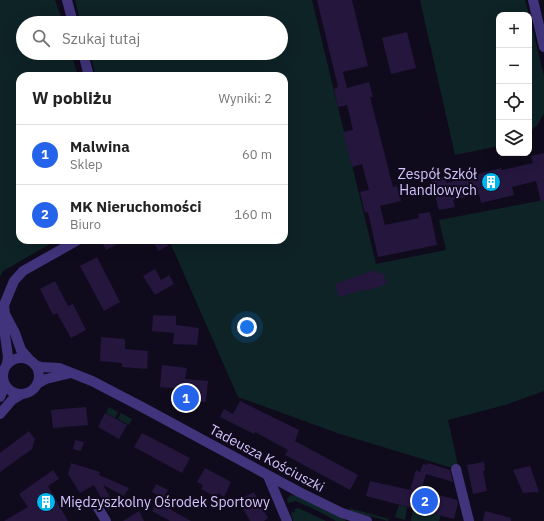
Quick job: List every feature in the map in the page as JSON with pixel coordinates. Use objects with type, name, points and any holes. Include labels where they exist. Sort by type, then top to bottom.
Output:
[{"type":"street","points":[[67,0],[71,16]]},
{"type":"street","points":[[533,0],[544,47]]},
{"type":"street","points":[[85,60],[88,72]]},
{"type":"street","points":[[0,397],[4,385],[2,372],[8,357],[4,330],[4,305],[11,285],[18,275],[36,263],[71,244]]},
{"type":"street","points":[[5,314],[15,333],[21,350],[32,362],[39,374],[37,384]]},
{"type":"street","points":[[6,364],[19,357],[32,362]]},
{"type":"street","name":"Tadeusza Kościuszki","points":[[32,362],[42,367],[59,368],[87,379],[268,476],[342,513],[367,521]]},
{"type":"street","points":[[0,414],[12,400],[31,391],[37,384],[46,379],[71,373]]},
{"type":"street","points":[[4,385],[12,392],[22,394]]},
{"type":"street","points":[[456,469],[469,521]]},
{"type":"street","points":[[268,476],[287,521]]},
{"type":"street","points":[[98,508],[106,521]]},
{"type":"green space","points":[[0,0],[55,0],[61,16],[16,16],[16,60],[73,60],[77,72],[16,72],[16,244],[50,244],[3,271],[0,277]]},
{"type":"green space","points":[[75,0],[312,0],[376,264],[446,250],[439,220],[544,200],[544,391],[505,405],[448,420],[459,470],[340,434],[238,397],[171,244],[288,244],[288,72],[95,72],[92,60],[288,60],[288,16],[79,16]]},
{"type":"green space","points":[[420,0],[525,0],[528,12],[496,12],[496,147],[455,155]]},
{"type":"green space","points":[[532,27],[544,76],[544,113],[538,124],[532,130]]},
{"type":"green space","points":[[109,407],[118,412],[115,418],[106,413]]},
{"type":"green space","points":[[121,413],[132,419],[129,425],[118,419]]},
{"type":"green space","points":[[290,495],[296,496],[346,521],[336,521],[296,501],[288,503],[287,500]]},
{"type":"green space","points":[[399,505],[407,507],[405,520],[395,517]]},
{"type":"green space","points":[[298,508],[326,521],[293,521],[291,513]]},
{"type":"green space","points":[[349,508],[389,519],[388,521],[351,511]]},
{"type":"green space","points":[[413,508],[441,515],[439,521],[411,521]]},
{"type":"building","points":[[317,0],[352,0],[368,66],[343,72],[347,88],[369,82],[373,97],[370,97],[393,187],[397,186],[401,201],[380,206],[385,225],[419,218],[418,214],[430,212],[437,245],[378,257],[368,212],[365,213],[360,192],[369,190],[362,164],[352,167],[343,132],[353,130],[347,105],[338,107],[334,89],[338,87]]},
{"type":"building","points":[[407,32],[416,68],[391,74],[382,38]]},
{"type":"building","name":"Zespół Szkół Handlowych","points":[[544,153],[544,201],[541,202],[536,181],[512,187],[514,195],[481,203],[479,194],[453,200],[455,207],[439,210],[431,179],[445,176],[447,183],[501,168],[502,170],[533,163],[532,156]]},
{"type":"building","points":[[103,244],[118,244],[106,250]]},
{"type":"building","points":[[155,244],[167,244],[168,246],[158,251]]},
{"type":"building","points":[[97,257],[120,302],[104,311],[80,266]]},
{"type":"building","points":[[155,269],[161,280],[169,275],[174,284],[155,295],[143,276]]},
{"type":"building","points":[[375,270],[377,274],[383,272],[387,284],[366,291],[365,289],[339,297],[335,284]]},
{"type":"building","points":[[55,281],[68,306],[73,304],[86,330],[71,338],[57,313],[53,315],[40,289]]},
{"type":"building","points":[[153,315],[176,316],[176,325],[199,328],[197,345],[173,344],[174,333],[152,331]]},
{"type":"building","points":[[101,337],[125,339],[125,349],[148,351],[147,369],[122,367],[122,363],[100,361]]},
{"type":"building","points":[[162,365],[187,368],[185,379],[208,381],[206,402],[180,399],[182,389],[160,387]]},
{"type":"building","points":[[240,401],[299,430],[295,441],[358,475],[350,490],[285,455],[288,450],[255,432],[254,434],[220,417],[224,409],[233,414]]},
{"type":"building","points":[[86,407],[88,425],[53,428],[51,410]]},
{"type":"building","points":[[105,413],[127,425],[119,439],[98,427]]},
{"type":"building","points":[[29,431],[35,439],[32,449],[0,472],[0,453]]},
{"type":"building","points":[[142,433],[190,458],[182,473],[134,447]]},
{"type":"building","points":[[75,440],[84,442],[81,451],[73,449]]},
{"type":"building","points":[[484,462],[485,470],[483,471],[487,491],[473,494],[467,465]]},
{"type":"building","points":[[71,463],[100,472],[99,475],[129,488],[124,496],[103,485],[115,506],[108,510],[94,485],[80,493],[68,474]]},
{"type":"building","points":[[428,463],[450,470],[453,482],[426,474],[421,490],[457,500],[458,503],[454,519],[366,496],[370,481],[410,490],[416,470],[420,472],[423,464],[427,465]]},
{"type":"building","points":[[530,466],[539,492],[523,493],[513,470]]},
{"type":"building","points":[[205,468],[231,482],[224,497],[218,493],[216,497],[201,489],[203,485],[197,482]]},
{"type":"building","points":[[53,470],[59,479],[48,486],[68,521],[4,521],[28,507],[19,494]]},
{"type":"building","points":[[156,484],[168,490],[163,498],[152,492]]},
{"type":"building","points":[[254,492],[268,518],[264,521],[250,521],[238,500]]},
{"type":"building","points":[[157,502],[191,521],[170,521],[152,511]]},
{"type":"building","points":[[139,511],[144,521],[123,521]]},
{"type":"building","points":[[485,511],[511,518],[511,521],[483,521]]},
{"type":"place","name":"Zespół Szkół Handlowych","points":[[491,182]]},
{"type":"place","name":"Malwina","points":[[186,398]]},
{"type":"place","name":"MK Nieruchomości","points":[[425,501]]},
{"type":"place","name":"Międzyszkolny Ośrodek Sportowy","points":[[46,502]]}]
